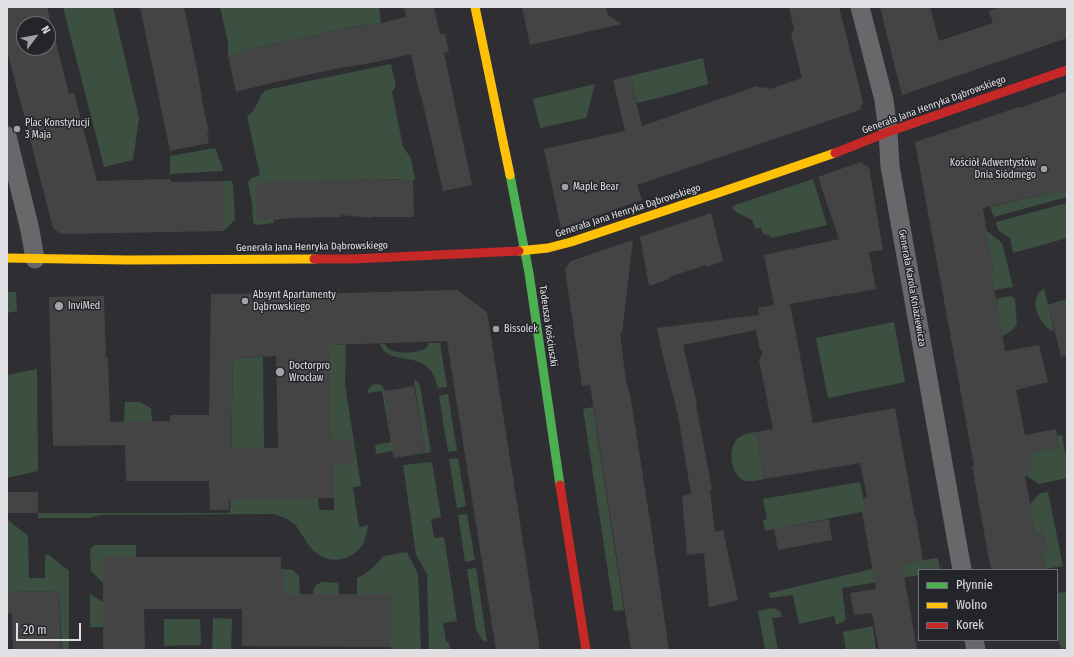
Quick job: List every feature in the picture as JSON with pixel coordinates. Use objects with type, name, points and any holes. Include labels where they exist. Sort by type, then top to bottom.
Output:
[{"type":"street","name":"Tadeusza Kościuszki","points":[[475,7],[525,251],[586,650]]},
{"type":"street","name":"Generała Karola Kniaziewicza","points":[[860,7],[884,100],[890,166],[962,569]]},
{"type":"street","name":"Generała Jana Henryka Dąbrowskiego","points":[[7,258],[122,260],[353,259],[525,251],[548,248],[579,240],[718,193],[1067,70]]},
{"type":"street","points":[[7,136],[30,230],[35,259]]},
{"type":"green space","points":[[63,7],[113,7],[139,118],[133,160],[104,167]]},
{"type":"green space","points":[[220,7],[379,7],[381,23],[368,26],[367,24],[241,51],[242,54],[228,55],[228,43]]},
{"type":"green space","points":[[703,58],[708,84],[637,103],[630,76]]},
{"type":"green space","points":[[391,64],[396,86],[392,92],[403,147],[411,158],[415,180],[400,181],[400,179],[372,179],[257,183],[257,220],[273,218],[274,223],[254,224],[248,182],[251,178],[260,175],[247,116],[254,110],[262,94],[266,90]]},
{"type":"green space","points":[[595,84],[586,118],[540,128],[533,99]]},
{"type":"green space","points":[[215,148],[223,169],[222,171],[170,174],[170,156]]},
{"type":"green space","points":[[813,179],[827,225],[771,238],[770,236],[763,234],[761,228],[755,228],[752,220],[734,211],[732,206]]},
{"type":"green space","points":[[223,181],[231,181],[233,184],[235,220],[223,231]]},
{"type":"green space","points":[[1067,189],[1067,197],[994,217],[990,207]]},
{"type":"green space","points":[[1067,203],[1067,238],[1013,253],[1010,238],[998,230],[996,222]]},
{"type":"green space","points":[[986,230],[1002,243],[1013,287],[994,290],[991,270],[993,270]]},
{"type":"green space","points":[[1044,289],[1048,305],[1067,299],[1067,302],[1049,307],[1054,332],[1042,322],[1037,312],[1037,296]]},
{"type":"green space","points":[[7,292],[16,292],[17,311],[7,313]]},
{"type":"green space","points":[[1011,296],[1015,299],[1017,325],[1010,332],[1002,336],[996,299]]},
{"type":"green space","points":[[894,322],[905,382],[828,398],[816,338]]},
{"type":"green space","points":[[429,343],[440,343],[447,387],[438,388],[433,375],[426,366],[409,359],[392,356],[385,352],[380,344],[385,344],[392,351],[407,353],[422,350],[426,348]]},
{"type":"green space","points":[[345,344],[345,385],[361,486],[353,487],[359,527],[368,525],[361,547],[350,556],[335,560],[324,558],[311,548],[293,523],[286,518],[273,514],[101,515],[88,518],[38,518],[38,513],[230,513],[233,358],[263,357],[264,448],[257,499],[318,498],[319,510],[334,510],[334,485],[331,485],[329,345]]},
{"type":"green space","points":[[37,369],[38,471],[7,478],[7,375]]},
{"type":"green space","points":[[414,380],[416,380],[420,386],[431,452],[394,458],[392,451],[376,454],[375,445],[391,442],[382,391],[367,393],[369,388],[374,384],[382,385],[385,391],[395,457],[425,452]]},
{"type":"green space","points":[[448,394],[457,451],[448,452],[439,396]]},
{"type":"green space","points":[[125,402],[140,402],[151,408],[152,422],[124,422]]},
{"type":"green space","points":[[593,407],[624,610],[614,611],[583,409]]},
{"type":"green space","points":[[756,432],[764,479],[746,481],[736,474],[732,462],[732,448],[738,438]]},
{"type":"green space","points":[[1062,435],[1067,463],[1067,478],[1039,484],[1025,475],[1024,470],[1029,471],[1032,467],[1029,454],[1059,447],[1057,436]]},
{"type":"green space","points":[[458,458],[466,506],[457,508],[449,459]]},
{"type":"green space","points":[[432,462],[441,517],[431,519],[434,538],[444,537],[457,621],[443,623],[446,642],[449,642],[450,650],[429,650],[427,574],[416,555],[403,465]]},
{"type":"green space","points":[[860,482],[864,503],[880,500],[881,508],[765,531],[763,520],[767,519],[763,499]]},
{"type":"green space","points":[[1048,492],[1063,566],[1045,569],[1042,554],[1047,554],[1043,531],[1035,533],[1030,504],[1040,493]]},
{"type":"green space","points":[[467,514],[475,560],[465,562],[458,515]]},
{"type":"green space","points":[[7,519],[28,536],[29,578],[45,578],[45,556],[48,554],[69,571],[69,650],[62,650],[59,591],[7,592]]},
{"type":"green space","points":[[94,545],[136,545],[136,557],[103,557],[103,583],[91,571],[90,549]]},
{"type":"green space","points":[[407,552],[418,574],[421,648],[420,650],[391,650],[391,594],[357,594],[357,578],[372,569],[383,556]]},
{"type":"green space","points":[[938,558],[940,569],[918,569],[918,575],[842,588],[846,620],[836,625],[834,616],[799,624],[793,595],[770,598],[769,593],[872,569],[920,562],[923,560]]},
{"type":"green space","points":[[476,568],[487,642],[482,640],[476,629],[467,569]]},
{"type":"green space","points":[[284,569],[293,570],[299,576],[300,598],[291,598],[291,594],[284,594]]},
{"type":"green space","points":[[322,582],[338,583],[339,594],[319,594],[319,599],[313,598],[314,588]]},
{"type":"green space","points":[[1065,592],[1067,597],[1067,648],[1061,649],[1058,638],[1058,593]]},
{"type":"green space","points":[[90,594],[103,602],[103,627],[90,627]]},
{"type":"green space","points":[[774,608],[780,611],[782,617],[772,618],[778,650],[765,650],[758,611]]},
{"type":"green space","points":[[213,618],[232,619],[231,650],[212,650]]},
{"type":"green space","points":[[164,619],[200,619],[201,645],[164,646]]},
{"type":"green space","points":[[873,626],[876,650],[846,650],[843,632]]},
{"type":"building","points":[[7,7],[47,7],[49,16],[16,16],[16,56],[56,56],[56,43],[69,94],[74,93],[97,181],[171,179],[171,182],[223,181],[223,231],[61,234],[53,228],[7,50]]},
{"type":"building","points":[[140,7],[184,7],[209,132],[207,133],[209,143],[170,151]]},
{"type":"building","points":[[404,7],[434,7],[440,34],[445,34],[449,52],[444,53],[472,185],[443,191],[411,54],[275,82],[236,92],[228,55],[406,17]]},
{"type":"building","points":[[522,7],[606,7],[608,15],[622,24],[530,45]]},
{"type":"building","points":[[789,7],[839,7],[863,102],[860,110],[637,185],[642,200],[561,228],[544,149],[625,131],[613,80],[630,76],[642,126],[757,86],[770,89],[802,78],[791,34],[794,29]]},
{"type":"building","points":[[880,7],[930,7],[939,41],[993,23],[989,11],[1001,7],[1067,7],[1067,38],[902,95]]},
{"type":"building","points":[[1067,91],[1067,189],[983,208],[993,270],[991,270],[1005,351],[1039,345],[1048,382],[1016,390],[1025,435],[1056,429],[1059,447],[1029,454],[1032,467],[1025,476],[1035,533],[1044,531],[1048,554],[1042,554],[1045,569],[991,569],[972,466],[974,466],[915,142],[1019,107],[1020,108]]},
{"type":"building","points":[[860,162],[869,167],[883,250],[869,252],[876,289],[790,304],[813,423],[895,408],[923,561],[902,564],[917,650],[879,650],[872,613],[854,615],[850,593],[876,589],[862,512],[865,511],[863,498],[867,497],[860,463],[764,479],[756,432],[773,429],[759,360],[763,352],[759,347],[756,330],[683,345],[697,404],[712,490],[710,490],[715,532],[723,530],[738,600],[709,607],[704,553],[687,555],[682,496],[691,494],[678,415],[657,328],[759,315],[758,308],[774,305],[764,255],[839,239],[818,177]]},
{"type":"building","points":[[372,179],[413,180],[414,217],[371,218],[341,215],[341,217],[257,220],[257,183],[271,181]]},
{"type":"building","points":[[711,213],[723,261],[707,267],[706,265],[669,277],[669,279],[649,286],[640,237]]},
{"type":"building","points":[[633,240],[622,333],[620,333],[626,382],[630,394],[669,650],[631,650],[590,385],[582,386],[565,269],[571,261]]},
{"type":"building","points":[[457,290],[487,312],[540,650],[496,650],[447,341],[329,345],[330,440],[351,439],[354,463],[334,465],[334,498],[229,500],[229,510],[210,510],[209,481],[126,481],[125,445],[53,446],[49,297],[104,296],[110,422],[170,421],[170,415],[209,415],[211,294]],"holes":[[[276,356],[278,448],[231,448],[233,358]]]},
{"type":"building","points":[[1067,302],[1067,355],[1061,356],[1049,307]]},
{"type":"building","points":[[414,386],[425,452],[395,457],[385,391]]},
{"type":"building","points":[[7,492],[38,492],[38,513],[7,513]]},
{"type":"building","points":[[829,519],[832,540],[778,550],[774,529]]},
{"type":"building","points":[[103,557],[281,557],[281,569],[284,569],[284,594],[391,594],[391,647],[242,646],[242,609],[144,609],[145,650],[103,650]]},
{"type":"building","points":[[59,591],[61,650],[13,650],[12,613],[7,614],[7,592]]},
{"type":"traffic: fast","points":[[510,175],[529,273],[560,485]]},
{"type":"traffic: slow","points":[[475,7],[510,175]]},
{"type":"traffic: slow","points":[[519,251],[548,248],[571,242],[835,153]]},
{"type":"traffic: slow","points":[[7,258],[127,260],[314,259]]},
{"type":"traffic: jam","points":[[835,153],[888,132],[1067,70]]},
{"type":"traffic: jam","points":[[314,259],[353,259],[519,251]]},
{"type":"traffic: jam","points":[[560,485],[586,650]]},
{"type":"place","name":"Plac Konstytucji 3 Maja","points":[[17,129]]},
{"type":"place","name":"Kościół Adwentystów Dnia Siódmego","points":[[1044,169]]},
{"type":"place","name":"Maple Bear","points":[[565,187]]},
{"type":"place","name":"Absynt Apartamenty Dąbrowskiego","points":[[245,301]]},
{"type":"place","name":"InviMed","points":[[59,306]]},
{"type":"place","name":"Bissolek","points":[[496,329]]},
{"type":"place","name":"Doctorpro Wrocław","points":[[280,372]]}]
